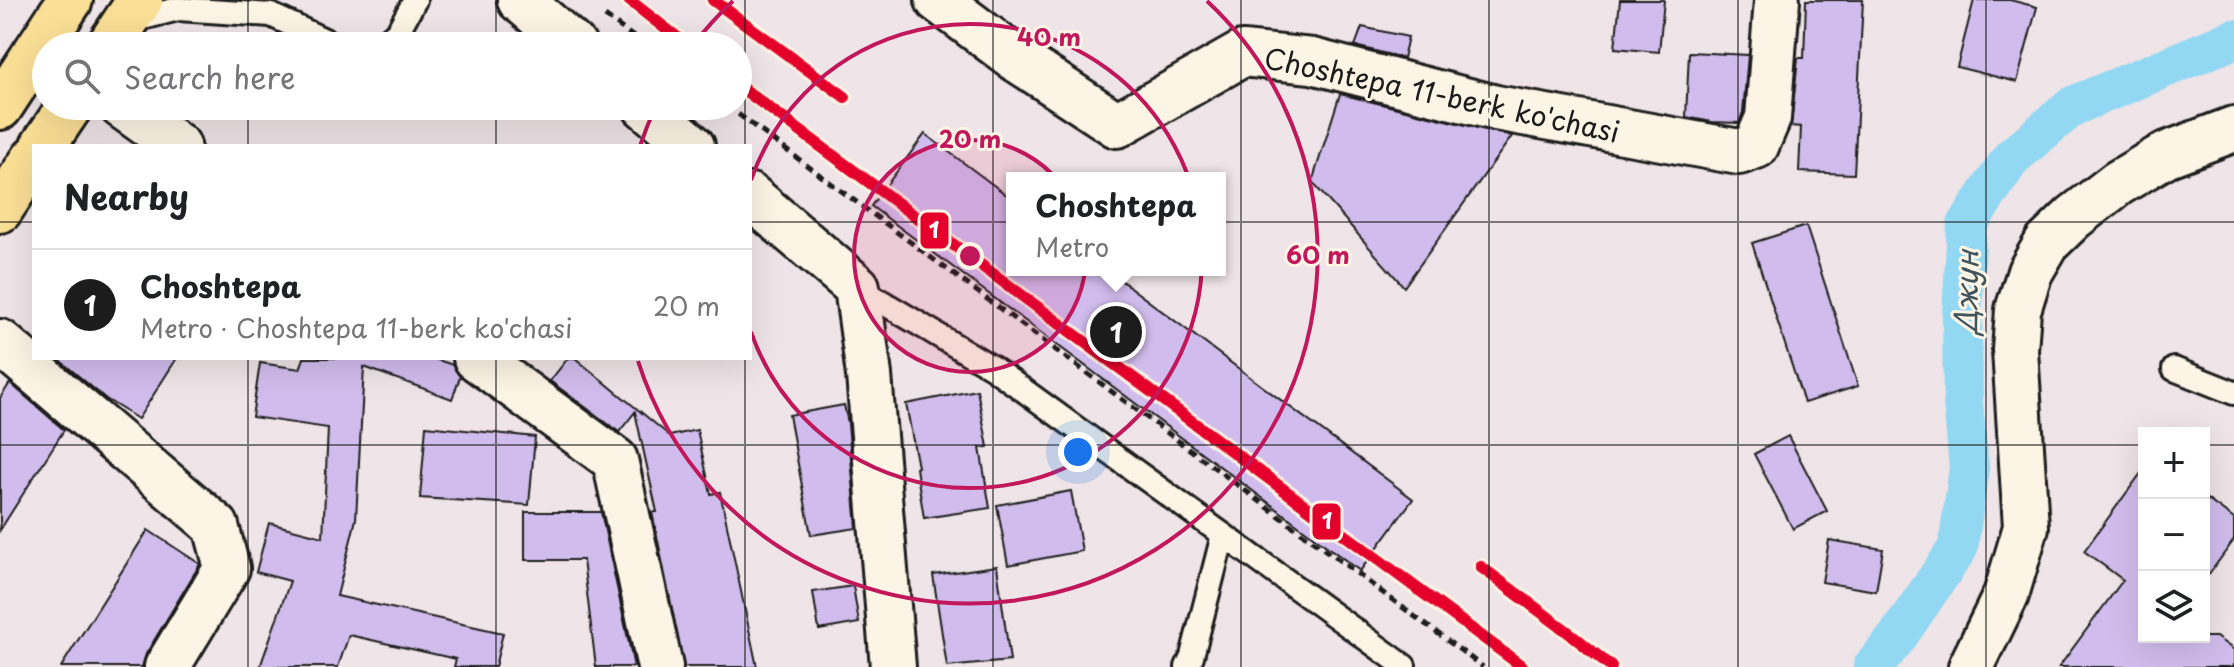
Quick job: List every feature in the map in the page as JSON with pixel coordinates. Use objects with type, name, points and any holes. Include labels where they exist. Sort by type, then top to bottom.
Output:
[{"type":"main road","points":[[49,32],[70,0]]},
{"type":"main road","points":[[0,107],[32,58]]},
{"type":"main road","points":[[44,144],[61,120]]},
{"type":"main road","points":[[0,210],[32,162]]},
{"type":"street","points":[[520,0],[558,32]]},
{"type":"street","name":"Choshtepa 11-berk ko'chasi","points":[[938,0],[1015,58],[1117,125],[1242,54],[1312,61],[1496,108],[1739,152],[1756,146],[1768,118],[1777,0]]},
{"type":"street","points":[[142,120],[175,144]]},
{"type":"street","points":[[661,120],[690,144]]},
{"type":"street","points":[[1971,667],[2006,595],[2026,527],[2015,350],[2018,310],[2030,272],[2047,243],[2074,217],[2118,183],[2165,155],[2234,129]]},
{"type":"street","points":[[752,198],[857,287],[869,375],[893,667]]},
{"type":"street","points":[[0,342],[216,526],[227,568],[167,667]]},
{"type":"street","points":[[479,360],[615,460],[660,667]]},
{"type":"lane","points":[[397,32],[415,0]]},
{"type":"lane","points":[[125,23],[178,9],[215,6],[271,15],[307,32]]},
{"type":"lane","points":[[857,287],[993,368],[1404,666]]},
{"type":"lane","points":[[2174,369],[2234,393]]},
{"type":"lane","points":[[1187,667],[1223,535]]},
{"type":"path","points":[[596,9],[627,32]]},
{"type":"path","points":[[746,120],[1483,667]]},
{"type":"building","points":[[1620,0],[1664,0],[1659,52],[1615,48]]},
{"type":"building","points":[[1806,0],[1863,0],[1854,174],[1799,172],[1801,127],[1791,126],[1798,58],[1804,58]]},
{"type":"building","points":[[1974,0],[2010,0],[2037,7],[2017,82],[1957,67]]},
{"type":"building","points":[[1362,27],[1408,37],[1403,58],[1355,46]]},
{"type":"building","points":[[1689,52],[1748,55],[1743,112],[1739,123],[1686,117]]},
{"type":"building","points":[[1340,94],[1512,136],[1404,287],[1312,182]]},
{"type":"building","points":[[925,134],[1006,195],[1006,276],[1115,276],[1413,499],[1360,571],[871,206]]},
{"type":"building","points":[[1806,226],[1858,386],[1804,403],[1752,243]]},
{"type":"building","points":[[59,360],[176,360],[138,419],[106,399]]},
{"type":"building","points":[[303,360],[438,360],[453,365],[460,377],[452,399],[364,367],[356,519],[337,596],[503,633],[495,667],[454,667],[456,659],[349,635],[338,667],[260,667],[290,581],[256,572],[269,523],[323,537],[328,428],[252,417],[260,363],[300,369]]},
{"type":"building","points":[[566,360],[577,360],[670,436],[697,430],[711,494],[720,492],[757,667],[684,667],[652,512],[657,512],[635,412],[619,432],[550,381]]},
{"type":"building","points":[[10,383],[64,430],[0,530],[0,398]]},
{"type":"building","points":[[977,390],[988,447],[980,448],[990,508],[924,518],[906,404]]},
{"type":"building","points":[[844,405],[857,528],[811,535],[789,415]]},
{"type":"building","points":[[426,426],[535,437],[529,505],[420,498]]},
{"type":"building","points":[[1788,436],[1827,511],[1793,529],[1754,454]]},
{"type":"building","points":[[2138,477],[2138,643],[2210,643],[2210,637],[2216,637],[2234,650],[2234,667],[2059,667],[2123,580],[2084,551]]},
{"type":"building","points":[[1071,491],[1082,551],[1008,565],[997,505]]},
{"type":"building","points":[[2210,501],[2234,519],[2234,540],[2210,573]]},
{"type":"building","points":[[525,512],[601,512],[634,667],[596,667],[583,560],[525,560]]},
{"type":"building","points":[[148,530],[200,564],[146,654],[142,667],[61,667]]},
{"type":"building","points":[[1829,540],[1883,549],[1876,591],[1822,582]]},
{"type":"building","points":[[997,566],[1010,661],[947,667],[933,575]]},
{"type":"building","points":[[853,586],[859,623],[819,630],[813,592]]},
{"type":"waterway","name":"Джун","points":[[1873,667],[1896,639],[1958,548],[1969,468],[1963,402],[1962,316],[1967,225],[2012,157],[2073,106],[2234,39]]},
{"type":"transit line","name":"1","points":[[629,0],[670,32]]},
{"type":"transit line","name":"1","points":[[713,0],[845,97]]},
{"type":"transit line","name":"1","points":[[752,95],[1523,667]]},
{"type":"transit line","name":"1","points":[[1481,567],[1611,667]]},
{"type":"place","name":"Choshtepa","points":[[1116,332]]}]
